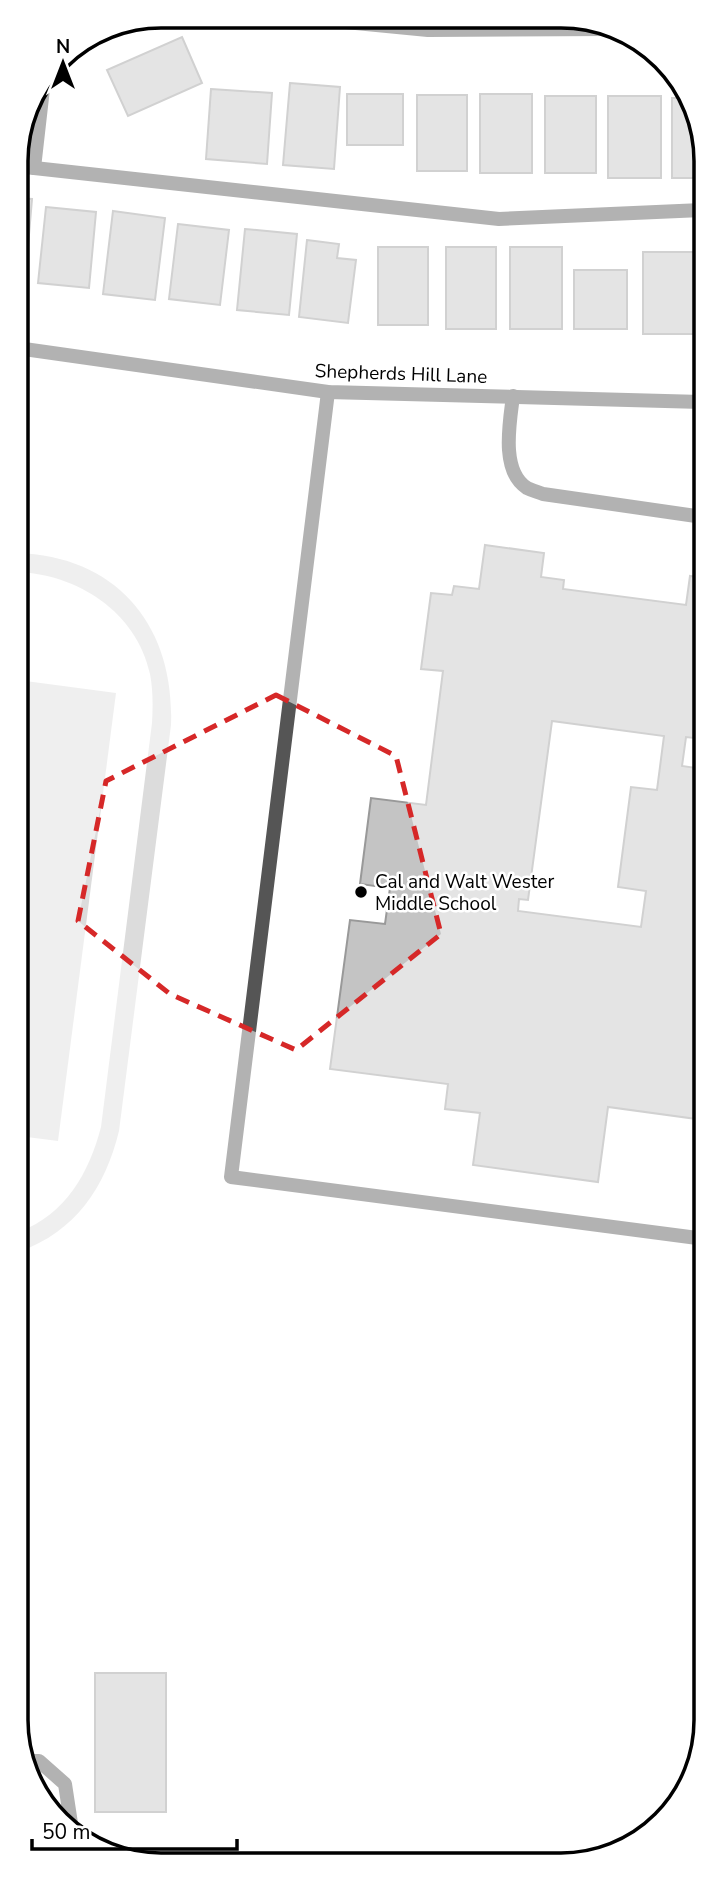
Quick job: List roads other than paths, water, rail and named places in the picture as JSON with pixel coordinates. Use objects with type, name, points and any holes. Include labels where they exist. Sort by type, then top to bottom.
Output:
[{"type":"street","points":[[407,28],[577,29]]},
{"type":"street","points":[[33,168],[41,104]]},
{"type":"street","points":[[28,167],[499,219],[694,210]]},
{"type":"street","name":"Shepherds Hill Lane","points":[[28,350],[328,392],[694,401]]},
{"type":"street","points":[[328,392],[231,1177],[694,1237]]},
{"type":"street","points":[[513,396],[508,450],[517,477],[525,487],[543,494],[694,516]]},
{"type":"street","points":[[35,1761],[39,1761],[65,1784],[70,1816]]},
{"type":"place","name":"Cal and Walt Wester Middle School","points":[[361,892]]}]
